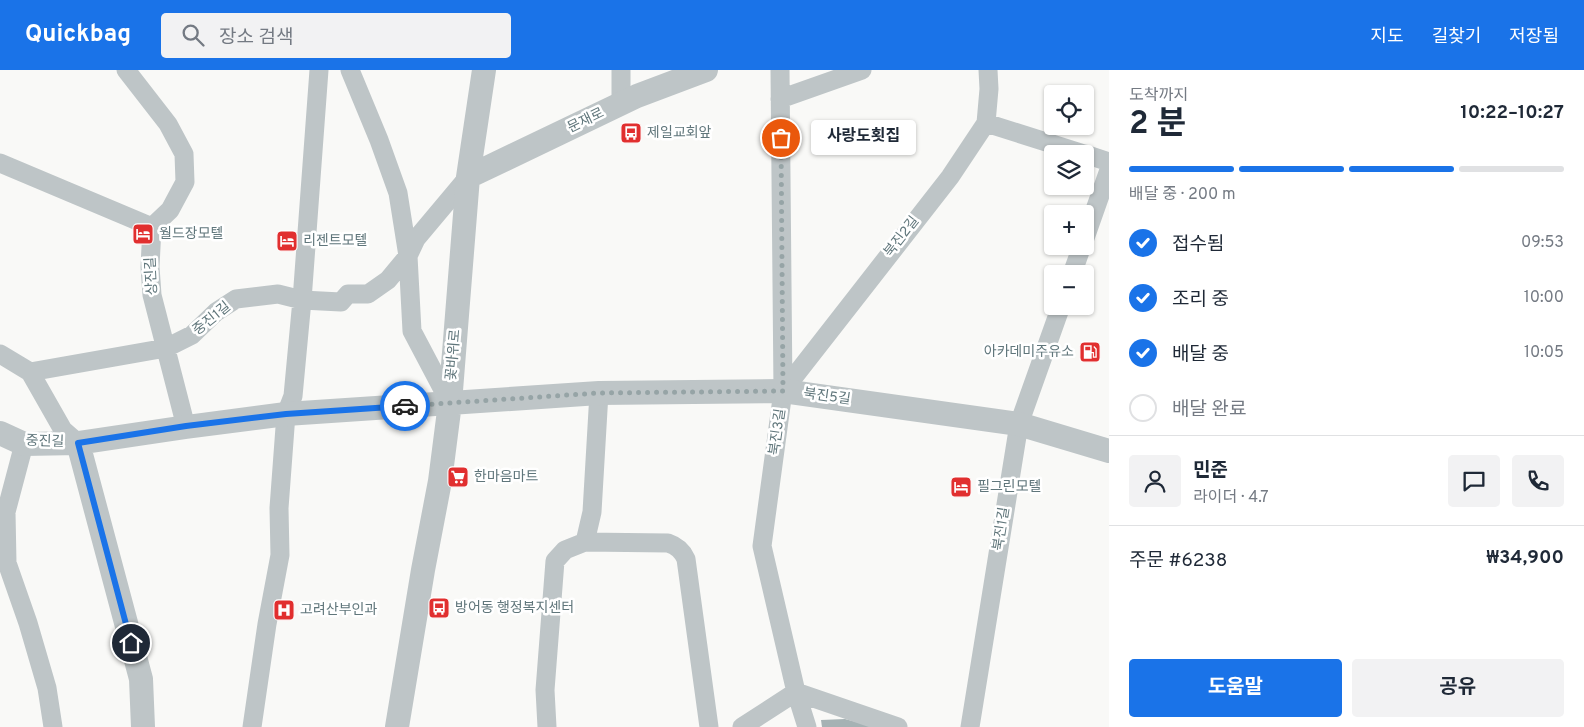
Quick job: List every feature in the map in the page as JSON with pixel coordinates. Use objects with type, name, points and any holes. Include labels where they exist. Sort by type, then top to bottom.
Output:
[{"type":"street","points":[[0,163],[152,227],[170,210],[185,182],[184,154],[168,124],[126,70]]},
{"type":"street","points":[[252,727],[267,624],[280,555],[279,508],[286,414],[293,396],[319,70]]},
{"type":"street","points":[[350,70],[379,140],[398,193],[408,256],[412,331],[450,403]]},
{"type":"street","name":"꽃바위로","points":[[397,727],[440,481],[450,403],[468,177],[484,70]]},
{"type":"street","points":[[621,70],[621,104]]},
{"type":"street","name":"문재로","points":[[468,177],[637,96],[706,70]]},
{"type":"street","name":"북진3길","points":[[780,70],[783,391],[762,546],[796,692],[807,727]]},
{"type":"street","points":[[780,98],[862,70]]},
{"type":"street","name":"북진2길","points":[[783,391],[950,177],[986,123],[990,89],[988,70]]},
{"type":"street","points":[[986,123],[1056,145]]},
{"type":"street","points":[[1094,157],[1109,162]]},
{"type":"street","points":[[1094,212],[1109,170]]},
{"type":"street","name":"중진1길","points":[[30,372],[166,348],[192,335],[216,312],[236,299],[278,294],[302,300],[341,302],[348,294],[368,294],[388,280],[408,256],[416,239],[468,177]]},
{"type":"street","name":"상진길","points":[[152,227],[150,267],[152,295],[186,426]]},
{"type":"street","name":"북진1길","points":[[970,727],[1019,424],[1058,315]]},
{"type":"street","points":[[0,354],[30,372],[63,430],[78,443],[141,679],[143,727]]},
{"type":"street","name":"북진5길","points":[[450,403],[598,393],[783,391],[1019,424],[1109,451]]},
{"type":"street","points":[[585,542],[592,512],[598,393]]},
{"type":"street","name":"중진길","points":[[0,433],[24,444],[78,443],[186,426],[286,414],[450,403]]},
{"type":"street","points":[[24,444],[2,514],[7,563],[28,623],[47,688],[53,727]]},
{"type":"street","points":[[547,727],[545,690],[555,561],[565,550],[585,542],[668,543],[675,545],[682,551],[686,559],[709,727]]},
{"type":"street","points":[[742,727],[796,692],[898,727]]},
{"type":"building","points":[[845,719],[872,727],[822,727],[821,720]]},
{"type":"way so far","points":[[405,406],[598,393],[783,391],[781,138]]},
{"type":"place","name":"제일교회앞","points":[[631,133]]},
{"type":"place","name":"사랑도횟집","points":[[781,138]]},
{"type":"place","name":"월드장모텔","points":[[143,234]]},
{"type":"place","name":"리젠트모텔","points":[[287,241]]},
{"type":"place","name":"아카데미주유소","points":[[1090,352]]},
{"type":"place","name":"한마음마트","points":[[458,477]]},
{"type":"place","name":"필그린모텔","points":[[961,487]]},
{"type":"place","name":"방어동 행정복지센터","points":[[439,608]]},
{"type":"place","name":"고려산부인과","points":[[284,610]]},
{"type":"route","points":[[131,643],[78,443],[186,426],[286,414],[405,406]]}]
